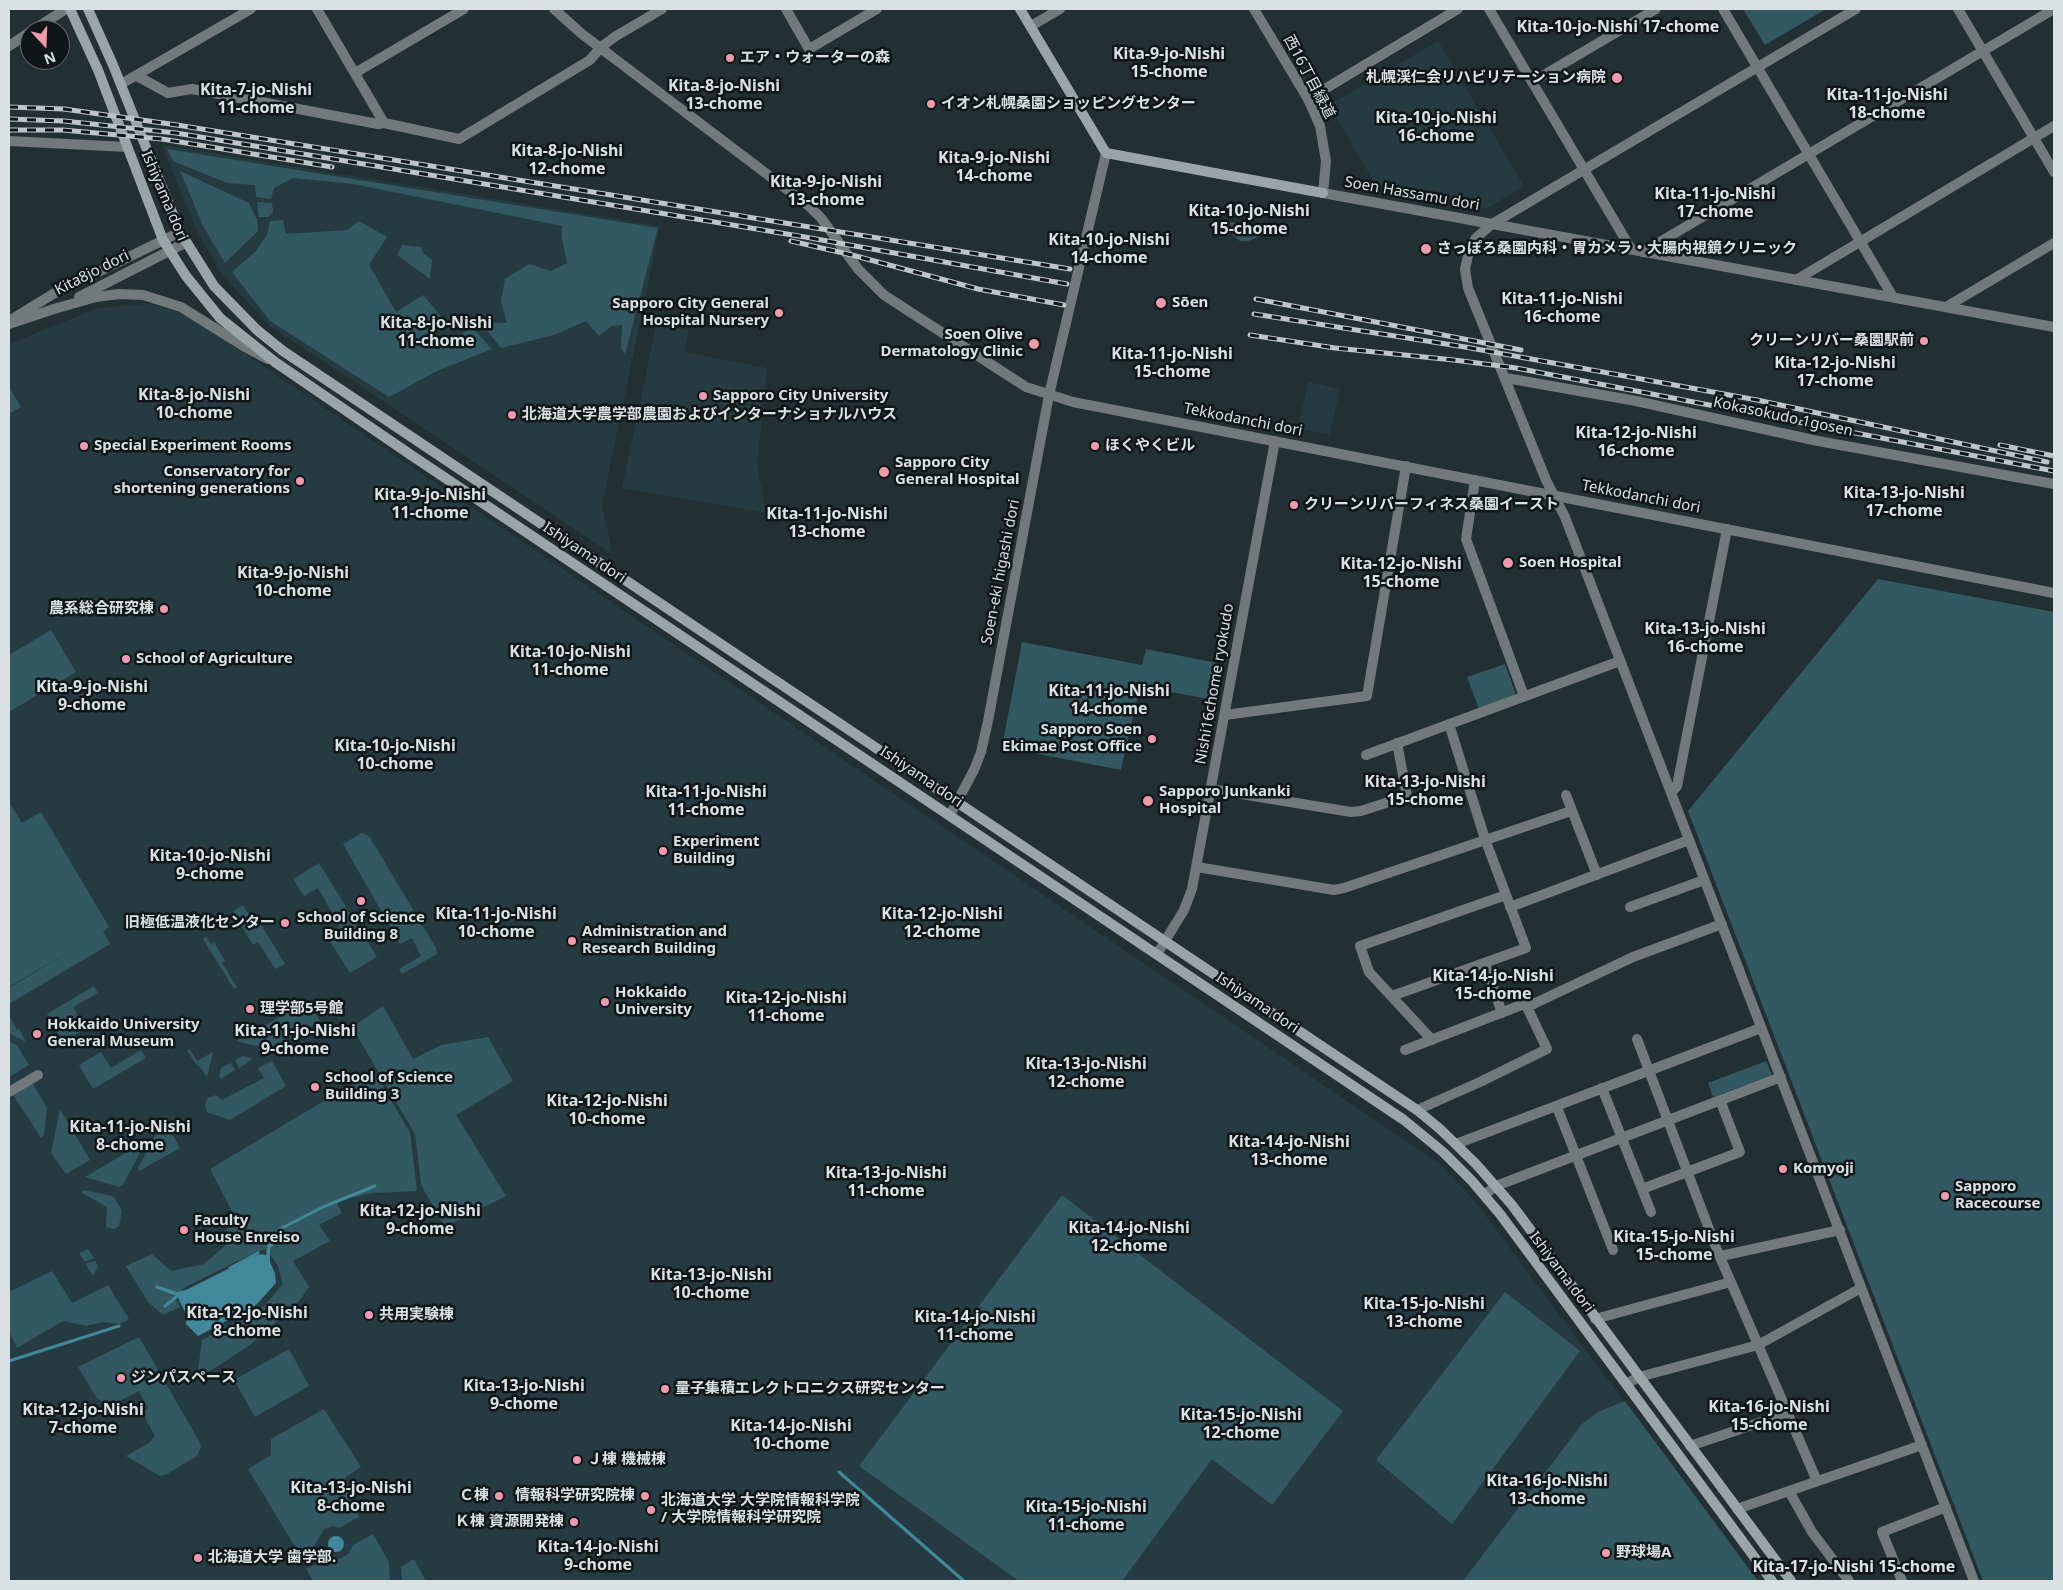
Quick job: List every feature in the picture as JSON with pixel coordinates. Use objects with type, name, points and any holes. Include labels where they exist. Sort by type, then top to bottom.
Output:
[{"type":"main road","name":"Ishiyama dori","points":[[70,9],[98,70],[163,240],[186,276],[220,318],[275,362],[411,455],[1404,1120],[1443,1152],[1484,1195],[1772,1581]]},
{"type":"main road","name":"Ishiyama dori","points":[[88,9],[121,84],[185,243],[214,286],[257,330],[283,351],[1416,1110],[1456,1144],[1496,1186],[1791,1581]]},
{"type":"main road","points":[[1020,9],[1106,154]]},
{"type":"main road","name":"Soen Hassamu dori","points":[[1106,154],[1323,193]]},
{"type":"street","points":[[49,20],[66,9]]},
{"type":"street","points":[[121,84],[251,9]]},
{"type":"street","points":[[317,9],[384,123]]},
{"type":"street","points":[[354,73],[464,9]]},
{"type":"street","name":"Tekkodanchi dori","points":[[554,9],[566,21],[809,206],[821,218],[858,269],[884,295],[1026,387],[1073,402],[2054,593]]},
{"type":"street","points":[[137,76],[168,93],[192,89],[378,124],[384,123],[459,139],[590,60],[616,36],[662,9]]},
{"type":"street","points":[[786,9],[809,49],[877,9]]},
{"type":"street","points":[[1030,26],[1060,9]]},
{"type":"street","name":"西16丁目緑道","points":[[1254,9],[1308,99],[1320,126],[1326,161],[1323,193]]},
{"type":"street","points":[[1308,99],[1458,9]]},
{"type":"street","points":[[1489,9],[1631,250]]},
{"type":"street","points":[[1532,82],[1656,9]]},
{"type":"street","points":[[1723,9],[1893,297]]},
{"type":"street","name":"Soen Hassamu dori","points":[[1323,193],[1492,224],[1856,9]]},
{"type":"street","points":[[1958,9],[2054,172]]},
{"type":"street","points":[[1643,252],[2054,9]]},
{"type":"street","points":[[9,46],[20,39]]},
{"type":"street","points":[[1796,280],[2054,126]]},
{"type":"street","points":[[9,141],[127,147]]},
{"type":"street","name":"Soen-eki higashi dori","points":[[950,815],[974,770],[981,752],[1049,395],[1106,154]]},
{"type":"street","points":[[1974,1581],[1565,517],[1554,495],[1468,288],[1465,269],[1470,247],[1476,238],[1492,224],[2054,327]]},
{"type":"street","name":"Kita8jo dori","points":[[9,323],[53,294],[180,232]]},
{"type":"street","name":"Kita8jo dori","points":[[9,323],[54,309],[185,243]]},
{"type":"street","points":[[1946,307],[2054,243]]},
{"type":"street","points":[[54,309],[96,297],[119,294],[143,296],[181,307],[245,348],[275,362]]},
{"type":"street","name":"Kokasokudo 1gosen","points":[[1506,378],[1636,400],[1818,441],[2054,484]]},
{"type":"street","name":"Nishi16chome ryokudo","points":[[1157,954],[1184,910],[1197,868],[1275,441]]},
{"type":"street","points":[[1225,716],[1367,696],[1406,466]]},
{"type":"street","points":[[1475,480],[1466,539],[1524,696]]},
{"type":"street","points":[[1671,793],[1677,786],[1727,529]]},
{"type":"street","points":[[1366,755],[1620,661]]},
{"type":"street","points":[[1392,996],[1526,948],[1485,839],[1449,724]]},
{"type":"street","points":[[1211,789],[1351,812],[1361,811],[1407,796],[1397,743]]},
{"type":"street","points":[[1566,795],[1597,875]]},
{"type":"street","points":[[1197,868],[1334,890],[1571,811]]},
{"type":"street","points":[[1510,907],[1689,840]]},
{"type":"street","points":[[1630,907],[1704,880]]},
{"type":"street","points":[[1432,1040],[1369,972],[1360,946],[1506,895]]},
{"type":"street","points":[[1527,1007],[1633,957],[1722,924]]},
{"type":"street","points":[[1484,964],[1502,1013]]},
{"type":"street","points":[[1405,1050],[1524,1004],[1547,1049],[1480,1082],[1416,1110]]},
{"type":"street","points":[[1456,1144],[1762,1028]]},
{"type":"street","points":[[1637,1039],[1686,1173],[1816,1482]]},
{"type":"street","points":[[9,1092],[38,1075]]},
{"type":"street","points":[[1484,1195],[1496,1186],[1781,1078]]},
{"type":"street","points":[[1602,1088],[1651,1212]]},
{"type":"street","points":[[1642,1189],[1740,1152],[1720,1100]]},
{"type":"street","points":[[1557,1106],[1613,1250]]},
{"type":"street","points":[[1721,1256],[1840,1230]]},
{"type":"street","points":[[1596,1319],[1731,1282]]},
{"type":"street","points":[[1626,1384],[1639,1377],[1758,1345],[1861,1288]]},
{"type":"street","points":[[1690,1446],[1788,1414]]},
{"type":"street","points":[[1737,1509],[1922,1445]]},
{"type":"street","points":[[1789,1491],[1812,1532],[1849,1581]]},
{"type":"street","points":[[1902,1581],[1882,1532],[1946,1508]]},
{"type":"shaded area","points":[[1743,9],[1826,9],[1765,45]]},
{"type":"shaded area","points":[[1438,41],[1524,186],[1486,209],[1377,187],[1329,105]]},
{"type":"shaded area","name":"北海道大学農学部農園およびインターナショナルハウス","points":[[162,145],[660,226],[602,505],[613,555],[270,326],[223,276],[196,229]]},
{"type":"shaded area","points":[[167,149],[658,228],[625,354],[621,348],[622,325],[612,326],[599,336],[586,321],[554,335],[501,348],[480,322],[507,323],[501,301],[505,279],[529,264],[551,271],[567,263],[562,239],[562,226],[353,184],[293,178],[274,188],[271,199],[256,197],[255,185],[227,183],[173,161]]},
{"type":"shaded area","points":[[180,171],[249,203],[257,220],[258,231],[225,263],[203,226]]},
{"type":"shaded area","points":[[257,202],[272,203],[273,212],[268,217],[259,217]]},
{"type":"shaded area","points":[[283,220],[286,234],[347,230],[359,221],[387,237],[369,265],[396,312],[423,295],[445,321],[426,335],[437,350],[472,327],[492,349],[437,371],[389,397],[270,321],[232,272],[256,251],[267,235],[270,221]]},
{"type":"shaded area","points":[[1224,221],[1266,228],[1261,236],[1248,241],[1240,241],[1225,229],[1222,223]]},
{"type":"shaded area","points":[[402,245],[421,247],[423,253],[432,260],[430,279],[397,255]]},
{"type":"shaded area","name":"Hokkaido University","points":[[149,304],[186,314],[1440,1164],[1478,1205],[1757,1581],[9,1581],[9,344],[98,308]]},
{"type":"shaded area","name":"Sapporo City University","points":[[656,326],[689,330],[684,352],[767,368],[757,464],[766,513],[622,488]]},
{"type":"shaded area","points":[[1308,382],[1340,389],[1330,435],[1298,428]]},
{"type":"shaded area","points":[[9,387],[21,407],[9,414]]},
{"type":"shaded area","name":"Sapporo Racecourse","points":[[1878,579],[2054,612],[2054,1581],[1983,1581],[1688,811]]},
{"type":"shaded area","points":[[51,630],[76,672],[9,712],[9,655]]},
{"type":"shaded area","points":[[1022,642],[1142,665],[1146,649],[1217,663],[1208,699],[1140,686],[1121,770],[1002,747]]},
{"type":"shaded area","points":[[1505,664],[1515,692],[1514,695],[1479,709],[1467,677]]},
{"type":"shaded area","points":[[9,802],[22,823],[41,812],[109,927],[103,931],[110,944],[9,1004],[9,988],[85,942],[9,987]]},
{"type":"shaded area","points":[[362,833],[369,836],[436,948],[437,954],[402,974],[399,969],[421,956],[412,938],[400,944],[343,844]]},
{"type":"shaded area","points":[[319,863],[377,957],[350,973],[326,935],[340,926],[318,888],[304,896],[293,879]]},
{"type":"shaded area","points":[[243,905],[249,915],[254,913],[285,964],[275,969],[258,942],[253,945],[233,911]]},
{"type":"shaded area","points":[[206,937],[211,944],[214,942],[225,961],[222,963],[237,987],[234,989],[203,939]]},
{"type":"shaded area","points":[[94,986],[98,993],[73,1007],[86,1029],[63,1042],[47,1014]]},
{"type":"shaded area","points":[[309,1001],[320,1021],[269,1049],[236,1041]]},
{"type":"shaded area","points":[[383,1006],[413,1059],[441,1045],[488,1037],[513,1081],[456,1115],[506,1196],[445,1227],[421,1185],[415,1134],[352,1027]]},
{"type":"shaded area","points":[[9,1015],[17,1030],[19,1029],[26,1042],[9,1033]]},
{"type":"shaded area","points":[[9,1042],[17,1045],[29,1065],[9,1077]]},
{"type":"shaded area","points":[[190,1049],[197,1061],[213,1052],[207,1077],[187,1051]]},
{"type":"shaded area","points":[[141,1050],[146,1058],[93,1089],[79,1065],[101,1052],[111,1068]]},
{"type":"shaded area","points":[[243,1056],[252,1060],[239,1068],[235,1060]]},
{"type":"shaded area","points":[[272,1061],[286,1086],[230,1120],[207,1112],[205,1104],[208,1098],[216,1095],[222,1100],[264,1078],[258,1068]]},
{"type":"shaded area","points":[[1766,1061],[1772,1075],[1713,1097],[1708,1083]]},
{"type":"shaded area","points":[[231,1063],[235,1070],[221,1079],[219,1076],[221,1068]]},
{"type":"shaded area","points":[[374,1071],[410,1133],[417,1191],[373,1193],[336,1201],[342,1213],[319,1225],[330,1241],[293,1261],[309,1287],[296,1305],[250,1345],[210,1371],[198,1371],[202,1340],[263,1307],[283,1284],[277,1264],[266,1249],[242,1259],[185,1287],[175,1297],[180,1307],[163,1315],[148,1302],[126,1266],[152,1254],[171,1271],[204,1264],[227,1244],[227,1226],[236,1219],[210,1169]]},
{"type":"shaded area","points":[[32,1082],[47,1108],[44,1135],[41,1138],[12,1093]]},
{"type":"shaded area","points":[[60,1109],[90,1160],[66,1174],[51,1153]]},
{"type":"shaded area","points":[[168,1126],[180,1148],[139,1171],[138,1168],[158,1131]]},
{"type":"shaded area","points":[[146,1141],[123,1185],[119,1187],[85,1177]]},
{"type":"shaded area","points":[[83,1190],[113,1196],[122,1210],[119,1226],[114,1229],[106,1227],[107,1207],[82,1193]]},
{"type":"shaded area","points":[[1062,1195],[1343,1411],[1272,1505],[1212,1459],[1122,1581],[1019,1581],[859,1466]]},
{"type":"shaded area","points":[[268,1240],[270,1240],[270,1262],[275,1273],[276,1283],[256,1305],[198,1336],[186,1324],[187,1316],[177,1296],[155,1288],[156,1285],[177,1292],[186,1290],[252,1257],[261,1254],[266,1255]]},
{"type":"shaded area","points":[[88,1249],[94,1258],[85,1262],[79,1253]]},
{"type":"shaded area","points":[[95,1261],[98,1266],[93,1276],[86,1265]]},
{"type":"shaded area","points":[[52,1271],[72,1303],[108,1285],[129,1319],[120,1324],[102,1322],[86,1326],[63,1321],[17,1348],[9,1331],[9,1292]]},
{"type":"shaded area","points":[[1505,1292],[1580,1351],[1452,1524],[1376,1460]]},
{"type":"shaded area","points":[[139,1337],[201,1447],[197,1456],[167,1474],[160,1476],[126,1456],[149,1443],[155,1436],[142,1412],[148,1408],[139,1391],[108,1407],[96,1397],[78,1367]]},
{"type":"shaded area","points":[[289,1349],[309,1386],[255,1417],[234,1380]]},
{"type":"shaded area","points":[[1625,1401],[1758,1581],[1463,1581],[1582,1424],[1598,1412]]},
{"type":"shaded area","points":[[324,1409],[361,1467],[345,1478],[352,1492],[352,1499],[359,1517],[339,1528],[333,1526],[324,1529],[313,1548],[300,1555],[248,1469],[271,1455],[271,1439]]},
{"type":"shaded area","points":[[373,1534],[389,1562],[390,1581],[313,1581],[306,1569],[326,1560],[340,1559],[348,1554],[353,1545]]},
{"type":"shaded area","points":[[333,1536],[339,1536],[344,1541],[342,1550],[333,1552],[328,1547],[328,1541]]},
{"type":"shaded area","points":[[414,1559],[426,1581],[402,1581],[401,1567]]},
{"type":"waterway","points":[[269,1247],[280,1238],[280,1229],[323,1207],[375,1186]]},
{"type":"waterway","points":[[230,1268],[258,1253]]},
{"type":"waterway","points":[[165,1306],[180,1294]]},
{"type":"waterway","points":[[9,1361],[119,1326]]},
{"type":"waterway","points":[[839,1472],[964,1581]]},
{"type":"railway","points":[[9,107],[64,109],[177,125],[1070,269]]},
{"type":"railway","points":[[9,119],[64,121],[176,133],[805,237],[1067,284]]},
{"type":"railway","points":[[9,130],[63,130],[162,139],[332,167]]},
{"type":"railway","points":[[791,241],[852,255],[978,289],[1064,305]]},
{"type":"railway","points":[[1256,299],[1521,350]]},
{"type":"railway","points":[[1254,314],[1465,347],[1757,400],[2047,462]]},
{"type":"railway","points":[[1250,335],[1335,348],[1516,368],[2054,471]]},
{"type":"railway","points":[[2000,445],[2054,456]]},
{"type":"place","name":"エア・ウォーターの森","points":[[730,58]]},
{"type":"place","name":"札幌渓仁会リハビリテーション病院","points":[[1617,78]]},
{"type":"place","name":"イオン札幌桑園ショッピングセンター","points":[[931,104]]},
{"type":"place","name":"さっぽろ桑園内科・胃カメラ・大腸内視鏡クリニック","points":[[1426,249]]},
{"type":"place","name":"Sōen","points":[[1161,303]]},
{"type":"place","name":"Sapporo City General Hospital Nursery","points":[[779,313]]},
{"type":"place","name":"クリーンリバー桑園駅前","points":[[1924,341]]},
{"type":"place","name":"Soen Olive Dermatology Clinic","points":[[1034,344]]},
{"type":"place","name":"Sapporo City University","points":[[703,396]]},
{"type":"place","name":"北海道大学農学部農園およびインターナショナルハウス","points":[[512,415]]},
{"type":"place","name":"Special Experiment Rooms","points":[[84,446]]},
{"type":"place","name":"ほくやくビル","points":[[1095,446]]},
{"type":"place","name":"Sapporo City General Hospital","points":[[884,472]]},
{"type":"place","name":"Conservatory for shortening generations","points":[[300,481]]},
{"type":"place","name":"クリーンリバーフィネス桑園イースト","points":[[1294,505]]},
{"type":"place","name":"Soen Hospital","points":[[1508,563]]},
{"type":"place","name":"農系総合研究棟","points":[[164,609]]},
{"type":"place","name":"School of Agriculture","points":[[126,659]]},
{"type":"place","name":"Sapporo Soen Ekimae Post Office","points":[[1152,739]]},
{"type":"place","name":"Sapporo Junkanki Hospital","points":[[1148,801]]},
{"type":"place","name":"Experiment Building","points":[[663,851]]},
{"type":"place","name":"School of Science Building 8","points":[[361,901]]},
{"type":"place","name":"旧極低温液化センター","points":[[285,923]]},
{"type":"place","name":"Administration and Research Building","points":[[572,941]]},
{"type":"place","name":"Hokkaido University","points":[[605,1002]]},
{"type":"place","name":"理学部5号館","points":[[250,1009]]},
{"type":"place","name":"Hokkaido University General Museum","points":[[37,1034]]},
{"type":"place","name":"School of Science Building 3","points":[[315,1087]]},
{"type":"place","name":"Komyoji","points":[[1783,1169]]},
{"type":"place","name":"Sapporo Racecourse","points":[[1945,1196]]},
{"type":"place","name":"Faculty House Enreiso","points":[[184,1230]]},
{"type":"place","name":"共用実験棟","points":[[369,1315]]},
{"type":"place","name":"ジンパスペース","points":[[121,1378]]},
{"type":"place","name":"量子集積エレクトロニクス研究センター","points":[[665,1389]]},
{"type":"place","name":"Ｊ棟 機械棟","points":[[577,1460]]},
{"type":"place","name":"Ｃ棟","points":[[499,1496]]},
{"type":"place","name":"情報科学研究院棟","points":[[645,1496]]},
{"type":"place","name":"北海道大学 大学院情報科学院 / 大学院情報科学研究院","points":[[651,1510]]},
{"type":"place","name":"Ｋ棟 資源開発棟","points":[[574,1522]]},
{"type":"place","name":"野球場A","points":[[1606,1553]]},
{"type":"place","name":"北海道大学 歯学部.","points":[[198,1558]]},
{"type":"district","name":"Kita-10-jo-Nishi 17-chome","points":[[1618,27]]},
{"type":"district","name":"Kita-9-jo-Nishi 15-chome","points":[[1169,63]]},
{"type":"district","name":"Kita-8-jo-Nishi 13-chome","points":[[724,95]]},
{"type":"district","name":"Kita-7-jo-Nishi 11-chome","points":[[256,99]]},
{"type":"district","name":"Kita-11-jo-Nishi 18-chome","points":[[1887,104]]},
{"type":"district","name":"Kita-10-jo-Nishi 16-chome","points":[[1436,127]]},
{"type":"district","name":"Kita-8-jo-Nishi 12-chome","points":[[567,160]]},
{"type":"district","name":"Kita-9-jo-Nishi 14-chome","points":[[994,167]]},
{"type":"district","name":"Kita-9-jo-Nishi 13-chome","points":[[826,191]]},
{"type":"district","name":"Kita-11-jo-Nishi 17-chome","points":[[1715,203]]},
{"type":"district","name":"Kita-10-jo-Nishi 15-chome","points":[[1249,220]]},
{"type":"district","name":"Kita-10-jo-Nishi 14-chome","points":[[1109,249]]},
{"type":"district","name":"Kita-11-jo-Nishi 16-chome","points":[[1562,308]]},
{"type":"district","name":"Kita-8-jo-Nishi 11-chome","points":[[436,332]]},
{"type":"district","name":"Kita-11-jo-Nishi 15-chome","points":[[1172,363]]},
{"type":"district","name":"Kita-12-jo-Nishi 17-chome","points":[[1835,372]]},
{"type":"district","name":"Kita-8-jo-Nishi 10-chome","points":[[194,404]]},
{"type":"district","name":"Kita-12-jo-Nishi 16-chome","points":[[1636,442]]},
{"type":"district","name":"Kita-13-jo-Nishi 17-chome","points":[[1904,502]]},
{"type":"district","name":"Kita-9-jo-Nishi 11-chome","points":[[430,504]]},
{"type":"district","name":"Kita-11-jo-Nishi 13-chome","points":[[827,523]]},
{"type":"district","name":"Kita-12-jo-Nishi 15-chome","points":[[1401,573]]},
{"type":"district","name":"Kita-9-jo-Nishi 10-chome","points":[[293,582]]},
{"type":"district","name":"Kita-13-jo-Nishi 16-chome","points":[[1705,638]]},
{"type":"district","name":"Kita-10-jo-Nishi 11-chome","points":[[570,661]]},
{"type":"district","name":"Kita-9-jo-Nishi 9-chome","points":[[92,696]]},
{"type":"district","name":"Kita-11-jo-Nishi 14-chome","points":[[1109,700]]},
{"type":"district","name":"Kita-10-jo-Nishi 10-chome","points":[[395,755]]},
{"type":"district","name":"Kita-13-jo-Nishi 15-chome","points":[[1425,791]]},
{"type":"district","name":"Kita-11-jo-Nishi 11-chome","points":[[706,801]]},
{"type":"district","name":"Kita-10-jo-Nishi 9-chome","points":[[210,865]]},
{"type":"district","name":"Kita-11-jo-Nishi 10-chome","points":[[496,923]]},
{"type":"district","name":"Kita-12-jo-Nishi 12-chome","points":[[942,923]]},
{"type":"district","name":"Kita-14-jo-Nishi 15-chome","points":[[1493,985]]},
{"type":"district","name":"Kita-12-jo-Nishi 11-chome","points":[[786,1007]]},
{"type":"district","name":"Kita-11-jo-Nishi 9-chome","points":[[295,1040]]},
{"type":"district","name":"Kita-13-jo-Nishi 12-chome","points":[[1086,1073]]},
{"type":"district","name":"Kita-12-jo-Nishi 10-chome","points":[[607,1110]]},
{"type":"district","name":"Kita-11-jo-Nishi 8-chome","points":[[130,1136]]},
{"type":"district","name":"Kita-14-jo-Nishi 13-chome","points":[[1289,1151]]},
{"type":"district","name":"Kita-13-jo-Nishi 11-chome","points":[[886,1182]]},
{"type":"district","name":"Kita-12-jo-Nishi 9-chome","points":[[420,1220]]},
{"type":"district","name":"Kita-14-jo-Nishi 12-chome","points":[[1129,1237]]},
{"type":"district","name":"Kita-15-jo-Nishi 15-chome","points":[[1674,1246]]},
{"type":"district","name":"Kita-13-jo-Nishi 10-chome","points":[[711,1284]]},
{"type":"district","name":"Kita-15-jo-Nishi 13-chome","points":[[1424,1313]]},
{"type":"district","name":"Kita-12-jo-Nishi 8-chome","points":[[247,1322]]},
{"type":"district","name":"Kita-14-jo-Nishi 11-chome","points":[[975,1326]]},
{"type":"district","name":"Kita-13-jo-Nishi 9-chome","points":[[524,1395]]},
{"type":"district","name":"Kita-16-jo-Nishi 15-chome","points":[[1769,1416]]},
{"type":"district","name":"Kita-12-jo-Nishi 7-chome","points":[[83,1419]]},
{"type":"district","name":"Kita-15-jo-Nishi 12-chome","points":[[1241,1424]]},
{"type":"district","name":"Kita-14-jo-Nishi 10-chome","points":[[791,1435]]},
{"type":"district","name":"Kita-16-jo-Nishi 13-chome","points":[[1547,1490]]},
{"type":"district","name":"Kita-13-jo-Nishi 8-chome","points":[[351,1497]]},
{"type":"district","name":"Kita-15-jo-Nishi 11-chome","points":[[1086,1516]]},
{"type":"district","name":"Kita-14-jo-Nishi 9-chome","points":[[598,1556]]},
{"type":"district","name":"Kita-17-jo-Nishi 15-chome","points":[[1854,1567]]}]
